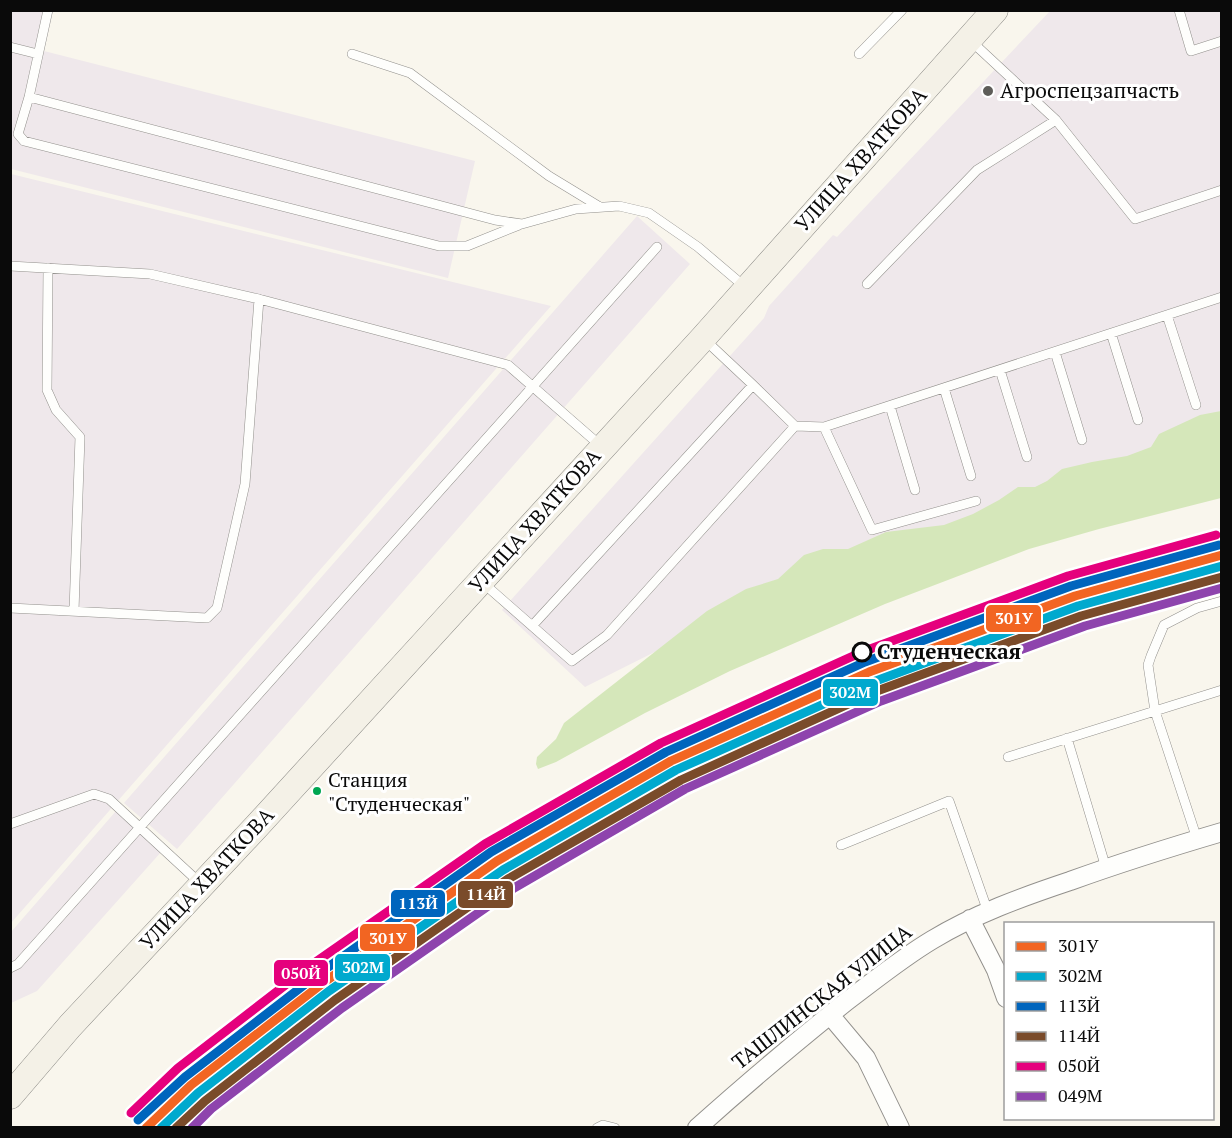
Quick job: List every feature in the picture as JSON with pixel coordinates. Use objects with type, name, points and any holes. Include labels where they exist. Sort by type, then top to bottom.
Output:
[{"type":"main road","name":"УЛИЦА ХВАТКОВА","points":[[10,1096],[70,1026],[203,886],[703,338],[995,10]]},
{"type":"street","name":"ТАШЛИНСКАЯ УЛИЦА","points":[[697,1128],[830,1015],[931,940],[970,919],[1020,898],[1221,832]]},
{"type":"street","points":[[970,919],[996,970],[1004,995]]},
{"type":"street","points":[[830,1015],[866,1058],[900,1128]]},
{"type":"lane","points":[[48,10],[29,97],[18,134],[24,141],[439,246],[467,246],[522,224],[576,209],[619,206],[649,213],[698,247],[747,288]]},
{"type":"lane","points":[[859,54],[902,10]]},
{"type":"lane","points":[[1179,10],[1191,51],[1221,41]]},
{"type":"lane","points":[[970,39],[1056,120],[1135,219],[1221,190]]},
{"type":"lane","points":[[10,47],[38,54]]},
{"type":"lane","points":[[352,54],[410,73],[549,176],[601,207]]},
{"type":"lane","points":[[29,97],[495,220],[522,224]]},
{"type":"lane","points":[[867,284],[977,170],[1056,120]]},
{"type":"lane","points":[[10,968],[18,964],[657,247]]},
{"type":"lane","points":[[10,266],[150,274],[259,299],[508,365],[602,447]]},
{"type":"lane","points":[[48,268],[47,390],[56,410],[80,437],[74,611]]},
{"type":"lane","points":[[703,338],[795,426],[824,427],[1221,297]]},
{"type":"lane","points":[[10,608],[207,618],[217,608],[245,484],[259,299]]},
{"type":"lane","points":[[1167,315],[1196,405]]},
{"type":"lane","points":[[1111,333],[1138,420]]},
{"type":"lane","points":[[1055,352],[1082,440]]},
{"type":"lane","points":[[1000,370],[1027,457]]},
{"type":"lane","points":[[532,626],[753,384]]},
{"type":"lane","points":[[944,388],[971,476]]},
{"type":"lane","points":[[890,406],[915,490]]},
{"type":"lane","points":[[480,581],[572,661],[607,635],[795,426]]},
{"type":"lane","points":[[824,427],[872,530],[976,501]]},
{"type":"lane","points":[[1197,839],[1155,711],[1148,665],[1164,625],[1197,608],[1221,601]]},
{"type":"lane","points":[[1008,757],[1221,690]]},
{"type":"lane","points":[[1067,738],[1106,868]]},
{"type":"lane","points":[[10,824],[94,794],[109,799],[203,886]]},
{"type":"lane","points":[[841,845],[949,801],[988,912]]},
{"type":"lane","points":[[597,1128],[603,1125],[615,1128]]},
{"type":"shaded area","points":[[10,11],[53,11],[44,51],[475,161],[448,278],[11,169]]},
{"type":"shaded area","points":[[1050,11],[1221,11],[1221,428],[746,606],[585,687],[502,610],[764,318],[769,306],[833,235],[837,237]]},
{"type":"shaded area","points":[[11,174],[551,306],[11,923]]},
{"type":"shaded area","points":[[637,216],[690,264],[177,849],[124,803]]},
{"type":"shaded area","points":[[116,811],[162,851],[37,991],[11,1003],[11,932]]},
{"type":"green space","points":[[1221,411],[1221,498],[1029,549],[885,604],[730,671],[645,713],[556,762],[538,769],[537,757],[556,739],[564,723],[707,611],[746,589],[778,579],[804,555],[823,549],[848,549],[886,532],[944,525],[973,514],[1018,487],[1035,487],[1062,469],[1127,456],[1151,447],[1159,434],[1200,415]]},
{"type":"transit line","name":"050Й","points":[[131,1113],[178,1068],[310,966],[485,844],[661,743],[862,652],[1068,576],[1216,535]]},
{"type":"transit line","name":"113Й","points":[[138,1120],[185,1077],[317,975],[491,852],[666,752],[865,662],[1071,586],[1219,545]]},
{"type":"transit line","name":"301У","points":[[146,1128],[191,1085],[323,983],[497,861],[671,761],[869,672],[1075,596],[1222,555]]},
{"type":"transit line","name":"302М","points":[[161,1128],[198,1093],[329,991],[503,870],[676,770],[873,682],[1078,606],[1222,566]]},
{"type":"transit line","name":"114Й","points":[[176,1128],[205,1101],[335,1000],[508,879],[681,780],[877,691],[1081,616],[1222,577]]},
{"type":"transit line","name":"049М","points":[[192,1128],[211,1109],[342,1008],[514,888],[685,789],[881,701],[1085,626],[1222,588]]},
{"type":"place","name":"Агроспецзапчасть","points":[[988,91]]},
{"type":"place","name":"Студенческая","points":[[862,652]]},
{"type":"place","name":"Станция \"Студенческая\"","points":[[317,791]]}]
